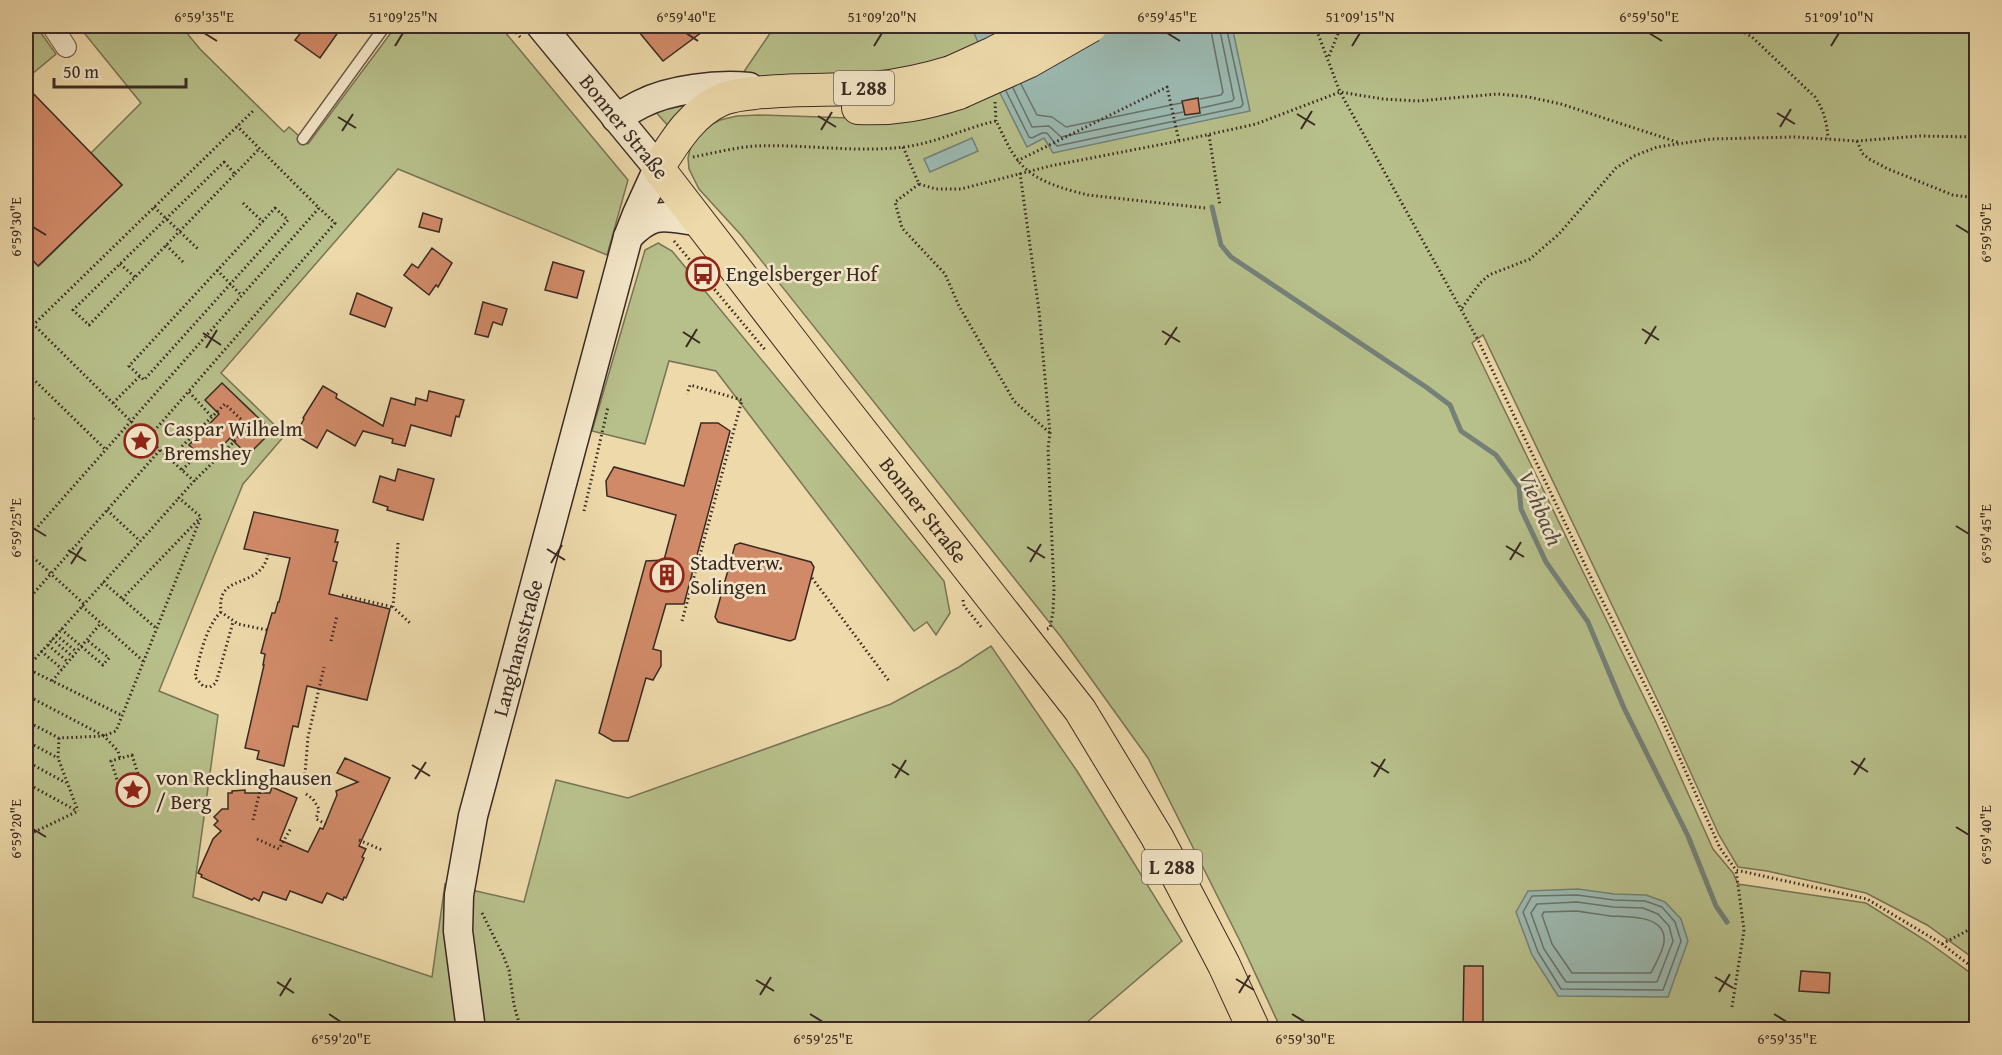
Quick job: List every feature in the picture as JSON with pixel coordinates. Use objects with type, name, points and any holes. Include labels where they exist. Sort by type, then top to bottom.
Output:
[{"type":"main road","name":"L 288","points":[[705,111],[761,105],[874,109],[924,104],[993,53],[1045,26]]},
{"type":"main road","name":"L 288","points":[[658,168],[681,133],[705,111],[723,99],[775,90],[874,88],[920,82],[955,82],[1028,62],[1091,26]]},
{"type":"main road","name":"Bonner Straße","points":[[658,168],[960,559],[1080,710],[1157,837],[1224,965],[1254,1029]]},
{"type":"street","points":[[52,26],[66,47]]},
{"type":"street","name":"Bonner Straße","points":[[541,26],[658,168]]},
{"type":"street","name":"L 288","points":[[616,118],[643,103],[694,89],[736,86],[775,90]]},
{"type":"street","name":"Langhansstraße","points":[[471,1029],[458,931],[459,895],[473,816],[628,237],[658,168]]},
{"type":"street","points":[[628,237],[641,224],[658,216],[698,221]]},
{"type":"lane","points":[[303,140],[385,26]]},
{"type":"path","points":[[1315,26],[1340,92],[1462,308],[1596,588],[1662,719],[1720,848],[1736,870],[1744,930],[1732,1007]]},
{"type":"path","points":[[1328,58],[1341,26]]},
{"type":"path","points":[[1733,26],[1752,37],[1815,97],[1827,120],[1828,139]]},
{"type":"path","points":[[1017,160],[1167,87],[1179,141]]},
{"type":"path","points":[[918,184],[936,189],[961,189],[1029,171],[1209,135],[1256,124],[1340,92],[1383,99],[1417,101],[1498,94],[1529,97],[1561,104],[1680,143]]},
{"type":"path","points":[[995,101],[996,121],[1017,160],[1039,178],[1088,195],[1205,208]]},
{"type":"path","points":[[26,332],[253,111]]},
{"type":"path","points":[[688,158],[755,146],[875,149],[903,147],[940,139],[996,121]]},
{"type":"path","points":[[148,438],[335,223],[237,126]]},
{"type":"path","points":[[1209,135],[1220,206]]},
{"type":"path","points":[[1462,308],[1480,283],[1489,275],[1530,259],[1559,234],[1616,168],[1626,160],[1645,151],[1711,139],[1794,137],[1857,141],[1920,136],[1977,137]]},
{"type":"path","points":[[1857,141],[1862,153],[1888,169],[1953,195],[1977,198]]},
{"type":"path","points":[[903,147],[918,184]]},
{"type":"path","points":[[236,174],[224,162],[73,310],[89,325],[236,174],[259,148]]},
{"type":"path","points":[[1020,173],[1039,311],[1050,433],[1048,448],[1054,589],[1050,628]]},
{"type":"path","points":[[918,184],[895,202],[902,228],[945,274],[959,306],[1014,401],[1050,433]]},
{"type":"path","points":[[243,203],[263,222]]},
{"type":"path","points":[[154,207],[199,250]]},
{"type":"path","points":[[275,208],[288,220],[144,380],[129,366],[218,270],[275,208]]},
{"type":"path","points":[[26,540],[319,208]]},
{"type":"path","points":[[669,234],[767,353]]},
{"type":"path","points":[[166,245],[185,264]]},
{"type":"path","points":[[120,264],[135,278]]},
{"type":"path","points":[[218,270],[242,296]]},
{"type":"path","points":[[26,317],[194,481]]},
{"type":"path","points":[[26,372],[106,450]]},
{"type":"path","points":[[113,403],[140,376]]},
{"type":"path","points":[[26,391],[35,382]]},
{"type":"path","points":[[682,621],[742,400],[690,385],[687,394]]},
{"type":"path","points":[[189,392],[212,417]]},
{"type":"path","points":[[122,715],[26,669],[194,481],[249,426],[225,404],[169,459]]},
{"type":"path","points":[[26,413],[36,421]]},
{"type":"path","points":[[584,511],[601,442]]},
{"type":"path","points":[[26,602],[160,450]]},
{"type":"path","points":[[182,470],[198,454]]},
{"type":"path","points":[[179,498],[201,517]]},
{"type":"path","points":[[107,510],[140,541]]},
{"type":"path","points":[[122,599],[201,517]]},
{"type":"path","points":[[26,721],[59,738],[104,736],[116,731],[201,517]]},
{"type":"path","points":[[393,607],[398,543]]},
{"type":"path","points":[[26,551],[143,661]]},
{"type":"path","points":[[233,622],[216,683],[210,687],[203,686],[195,678],[199,657],[212,623],[221,612],[221,598],[229,586],[263,567],[268,555]]},
{"type":"path","points":[[812,578],[889,681]]},
{"type":"path","points":[[103,582],[156,628]]},
{"type":"path","points":[[342,595],[393,607],[411,624]]},
{"type":"path","points":[[962,597],[964,606],[989,636]]},
{"type":"path","points":[[221,612],[238,624],[267,630]]},
{"type":"path","points":[[331,641],[337,616]]},
{"type":"path","points":[[52,681],[101,623]]},
{"type":"path","points":[[61,629],[103,665],[109,658],[87,640]]},
{"type":"path","points":[[56,635],[77,652]]},
{"type":"path","points":[[52,639],[73,657]]},
{"type":"path","points":[[48,645],[68,662]]},
{"type":"path","points":[[41,651],[62,669]]},
{"type":"path","points":[[305,774],[308,737],[324,667]]},
{"type":"path","points":[[26,695],[104,736],[118,752],[120,759]]},
{"type":"path","points":[[59,738],[58,758],[78,812]]},
{"type":"path","points":[[26,741],[58,758]]},
{"type":"path","points":[[132,755],[140,780],[120,789],[111,761],[120,759],[132,755]]},
{"type":"path","points":[[26,761],[68,784]]},
{"type":"path","points":[[26,783],[78,812]]},
{"type":"path","points":[[253,820],[260,790]]},
{"type":"path","points":[[306,794],[313,799],[319,809],[316,819],[326,824]]},
{"type":"path","points":[[26,836],[78,812]]},
{"type":"path","points":[[256,839],[279,849],[291,828]]},
{"type":"path","points":[[360,840],[382,850]]},
{"type":"path","points":[[1736,870],[1867,899],[1942,944],[1977,970]]},
{"type":"path","points":[[1942,944],[1977,926]]},
{"type":"path","points":[[491,931],[509,970],[520,1029]]},
{"type":"green space","points":[[26,26],[36,26],[56,54],[26,79]]},
{"type":"green space","points":[[99,26],[181,26],[200,49],[284,132],[289,127],[308,144],[396,26],[500,26],[628,180],[607,255],[398,169],[221,373],[285,435],[243,484],[159,691],[218,715],[193,897],[432,977],[445,884],[524,902],[556,780],[628,798],[891,704],[959,667],[991,646],[1077,771],[1182,941],[1079,1029],[26,1030],[26,259],[29,256],[39,266],[122,185],[91,153],[141,103],[85,34]]},
{"type":"green space","points":[[775,26],[1014,26],[979,44],[911,71],[739,79]]},
{"type":"green space","points":[[1115,26],[1976,26],[1976,960],[1927,925],[1866,893],[1767,871],[1738,867],[1719,835],[1665,716],[1483,335],[1472,343],[1655,720],[1713,849],[1733,873],[1738,884],[1866,903],[1928,942],[1976,977],[1976,1029],[1281,1029],[1241,943],[1148,758],[1061,637],[741,235],[699,189],[689,169],[688,158],[691,145],[707,127],[720,120],[737,116],[759,115],[849,118]]},
{"type":"green space","points":[[708,91],[670,128],[653,109]]},
{"type":"green space","points":[[658,243],[672,251],[944,581],[950,613],[936,635],[927,622],[914,631],[716,371],[669,361],[645,444],[592,431],[645,250]]},
{"type":"water","points":[[971,26],[1232,26],[1250,111],[1053,153],[1044,138],[1027,147],[998,89]]},
{"type":"water","points":[[972,138],[978,151],[930,172],[924,159]]},
{"type":"water","points":[[1578,889],[1614,894],[1646,895],[1665,902],[1681,919],[1688,941],[1668,997],[1558,996],[1532,955],[1516,912],[1528,891]]},
{"type":"building","points":[[306,26],[331,26],[339,31],[320,58],[295,40]]},
{"type":"building","points":[[634,26],[710,26],[663,61]]},
{"type":"building","points":[[26,86],[122,185],[38,266],[26,253]]},
{"type":"building","points":[[1198,98],[1200,113],[1185,115],[1182,101]]},
{"type":"building","points":[[423,213],[442,219],[439,232],[419,227]]},
{"type":"building","points":[[432,248],[452,263],[438,287],[436,285],[429,295],[404,275],[412,264],[418,268]]},
{"type":"building","points":[[553,262],[584,271],[577,298],[545,290]]},
{"type":"building","points":[[357,293],[392,308],[385,327],[350,314]]},
{"type":"building","points":[[483,302],[507,309],[502,325],[493,322],[488,337],[475,334]]},
{"type":"building","points":[[222,383],[272,431],[248,455],[230,438],[207,462],[189,445],[219,414],[205,400]]},
{"type":"building","points":[[323,386],[337,394],[336,398],[383,426],[391,398],[415,405],[416,398],[427,401],[429,391],[464,400],[459,417],[456,416],[451,436],[411,425],[405,446],[392,443],[393,439],[363,431],[355,446],[327,430],[317,448],[295,435]]},
{"type":"building","name":"Stadtverw. Solingen","points":[[701,423],[718,423],[730,431],[684,604],[666,604],[653,649],[661,651],[661,666],[653,680],[646,678],[628,741],[613,741],[599,733],[646,561],[664,560],[676,515],[607,496],[606,481],[614,467],[684,486]]},
{"type":"building","points":[[398,469],[434,479],[423,520],[387,510],[388,507],[373,502],[380,476],[395,481]]},
{"type":"building","points":[[254,512],[338,530],[335,542],[338,542],[333,561],[337,562],[329,594],[390,609],[367,700],[307,686],[298,727],[293,726],[284,766],[257,759],[259,751],[245,748],[264,665],[265,654],[261,653],[272,613],[275,613],[279,602],[290,558],[244,549]]},
{"type":"building","points":[[740,543],[811,562],[814,567],[795,639],[790,641],[718,622],[715,617],[735,545]]},
{"type":"building","points":[[345,758],[390,778],[359,846],[366,849],[362,857],[364,858],[346,898],[344,897],[343,900],[327,893],[322,903],[290,891],[286,900],[263,892],[259,901],[254,898],[252,900],[201,877],[202,875],[198,873],[213,839],[221,831],[214,825],[218,821],[214,817],[222,809],[228,809],[228,793],[232,791],[270,793],[272,787],[297,798],[280,840],[308,852],[320,828],[323,829],[337,795],[336,791],[358,782],[337,773]]},
{"type":"building","points":[[1464,966],[1483,966],[1483,1029],[1463,1029]]},
{"type":"building","points":[[1801,971],[1830,973],[1829,993],[1799,991]]},
{"type":"waterway","name":"Viehbach","points":[[1212,207],[1221,245],[1231,257],[1426,387],[1450,405],[1461,431],[1496,455],[1519,487],[1521,509],[1546,562],[1588,622],[1624,708],[1688,836],[1716,906],[1727,922]]},
{"type":"place","name":"Engelsberger Hof","points":[[703,274]]},
{"type":"place","name":"Caspar Wilhelm Bremshey","points":[[141,441]]},
{"type":"place","name":"Stadtverw. Solingen","points":[[667,575]]},
{"type":"place","name":"von Recklinghausen / Berg","points":[[133,790]]}]
